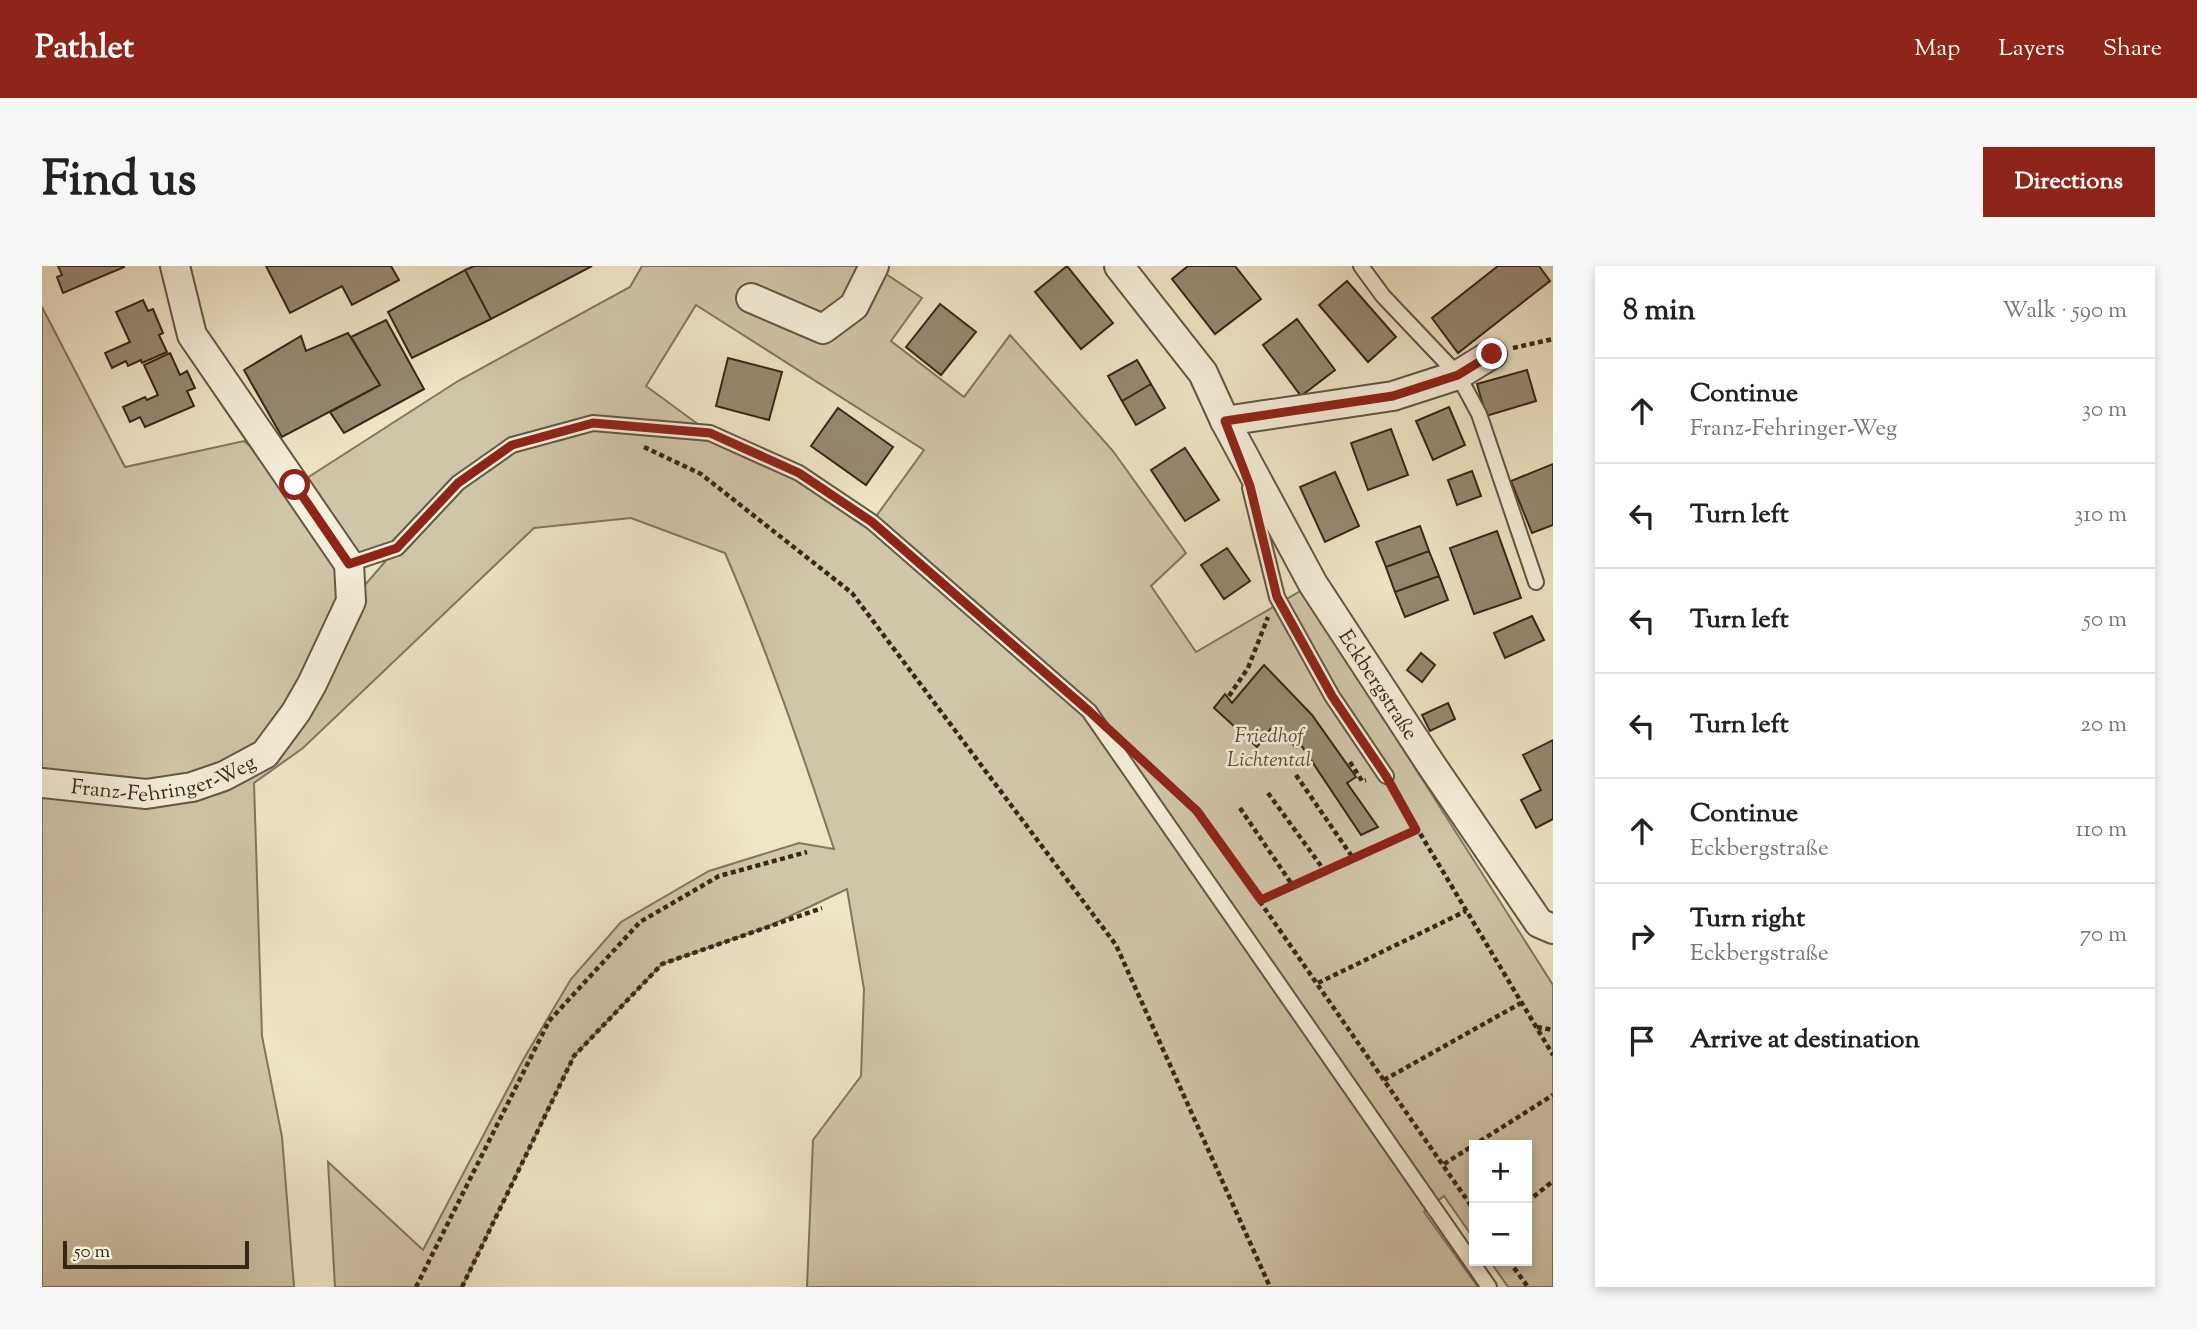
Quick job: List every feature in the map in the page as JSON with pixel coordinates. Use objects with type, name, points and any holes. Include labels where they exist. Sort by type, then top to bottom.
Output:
[{"type":"street","points":[[175,266],[192,335],[349,564]]},
{"type":"street","points":[[751,298],[823,329],[853,306],[874,266]]},
{"type":"street","name":"Eckbergstraße","points":[[1119,266],[1203,373],[1225,421],[1313,584],[1345,635],[1539,923],[1553,929]]},
{"type":"street","points":[[1225,421],[1393,396],[1458,375],[1499,351]]},
{"type":"street","name":"Franz-Fehringer-Weg","points":[[42,783],[146,793],[192,787],[224,776],[265,754],[296,712],[312,684],[351,601],[349,564]]},
{"type":"lane","points":[[1362,266],[1383,296],[1458,375],[1479,414],[1536,582]]},
{"type":"lane","name":"Eckbergstraße","points":[[1225,421],[1250,486],[1277,597],[1332,696],[1386,776]]},
{"type":"lane","points":[[349,564],[397,548],[458,483],[512,445],[593,423],[710,433],[799,473],[872,522],[1089,711],[1489,1287]]},
{"type":"path","points":[[1499,351],[1553,339]]},
{"type":"path","points":[[641,446],[701,474],[852,593],[1116,945],[1270,1287]]},
{"type":"path","points":[[1229,696],[1248,668],[1277,597]]},
{"type":"path","points":[[1158,774],[1197,811],[1469,1203]]},
{"type":"path","points":[[1296,775],[1353,858]]},
{"type":"path","points":[[1386,776],[1553,1055]]},
{"type":"path","points":[[1268,793],[1324,870]]},
{"type":"path","points":[[1240,808],[1293,886]]},
{"type":"path","points":[[1261,900],[1416,830]]},
{"type":"path","points":[[416,1287],[549,1021],[640,922],[719,876],[807,852]]},
{"type":"path","points":[[462,1287],[574,1056],[662,964],[822,908]]},
{"type":"path","points":[[1318,983],[1466,911]]},
{"type":"path","points":[[1384,1080],[1521,1003]]},
{"type":"path","points":[[1537,1027],[1553,1030]]},
{"type":"path","points":[[1444,1164],[1553,1095]]},
{"type":"path","points":[[1532,1198],[1553,1181]]},
{"type":"path","points":[[1513,1266],[1528,1287]]},
{"type":"green space","name":"Friedhof Lichtental","points":[[642,266],[874,266],[922,298],[891,341],[964,397],[1010,335],[1113,451],[1186,553],[1151,586],[1196,652],[1302,590],[1553,985],[1553,1287],[1508,1287],[1493,1266],[1532,1266],[1532,1140],[1469,1140],[1469,1232],[1444,1196],[1424,1212],[1478,1287],[807,1287],[813,1140],[861,1076],[864,989],[847,889],[767,927],[662,964],[574,1056],[462,1287],[335,1287],[328,1162],[423,1250],[523,1060],[571,979],[621,922],[709,871],[799,843],[834,849],[783,700],[725,553],[631,518],[534,528],[303,748],[254,783],[262,1036],[282,1137],[294,1287],[42,1287],[42,307],[125,467],[244,441],[296,485],[458,381],[630,287]],"holes":[[[696,305],[924,450],[872,522],[799,473],[710,433],[646,386]],[[396,549],[352,600],[349,564]]]},
{"type":"building","points":[[58,266],[124,267],[63,293],[57,277],[62,275]]},
{"type":"building","points":[[266,266],[391,266],[399,280],[352,305],[342,286],[290,313]]},
{"type":"building","points":[[474,266],[592,266],[491,319],[465,270]]},
{"type":"building","points":[[1067,266],[1113,323],[1081,349],[1035,292]]},
{"type":"building","points":[[1188,266],[1235,266],[1261,299],[1215,334],[1172,279]]},
{"type":"building","points":[[1498,266],[1539,266],[1550,281],[1458,353],[1432,318]]},
{"type":"building","points":[[465,270],[491,319],[412,358],[388,312]]},
{"type":"building","points":[[1347,281],[1396,337],[1368,362],[1319,305]]},
{"type":"building","points":[[143,300],[148,311],[153,309],[163,333],[159,335],[167,352],[142,363],[141,360],[128,366],[126,361],[112,368],[105,353],[130,342],[116,312]]},
{"type":"building","points":[[940,304],[976,332],[941,375],[906,347]]},
{"type":"building","points":[[1297,319],[1335,370],[1301,396],[1263,345]]},
{"type":"building","points":[[386,320],[424,389],[344,433],[330,412],[380,385],[351,337]]},
{"type":"building","points":[[348,333],[380,385],[282,437],[244,370],[301,336],[306,351]]},
{"type":"building","points":[[170,353],[180,375],[187,371],[195,388],[187,391],[194,406],[145,427],[140,417],[130,422],[123,407],[145,397],[147,400],[158,395],[144,365]]},
{"type":"building","points":[[728,358],[782,372],[769,420],[716,406]]},
{"type":"building","points":[[1137,360],[1151,384],[1122,401],[1108,376]]},
{"type":"building","points":[[1527,370],[1536,401],[1486,416],[1477,384]]},
{"type":"building","points":[[1151,384],[1165,408],[1136,425],[1122,401]]},
{"type":"building","points":[[1449,407],[1465,445],[1433,460],[1416,421]]},
{"type":"building","points":[[838,408],[893,447],[866,485],[811,446]]},
{"type":"building","points":[[1391,429],[1408,475],[1368,490],[1351,443]]},
{"type":"building","points":[[1185,448],[1219,500],[1185,521],[1151,470]]},
{"type":"building","points":[[1553,464],[1553,525],[1532,533],[1511,481]]},
{"type":"building","points":[[1472,471],[1481,496],[1457,505],[1448,480]]},
{"type":"building","points":[[1335,472],[1359,526],[1325,542],[1300,487]]},
{"type":"building","points":[[1420,526],[1429,551],[1386,567],[1376,542]]},
{"type":"building","points":[[1497,531],[1521,598],[1474,614],[1450,548]]},
{"type":"building","points":[[1227,548],[1250,581],[1224,599],[1201,565]]},
{"type":"building","points":[[1429,551],[1439,576],[1395,592],[1386,567]]},
{"type":"building","points":[[1439,576],[1448,600],[1405,617],[1395,592]]},
{"type":"building","points":[[1532,616],[1544,640],[1505,658],[1494,633]]},
{"type":"building","points":[[1421,653],[1435,665],[1422,682],[1407,670]]},
{"type":"building","points":[[1264,665],[1312,715],[1356,777],[1347,783],[1378,827],[1361,835],[1301,745],[1297,748],[1272,727],[1257,747],[1214,708],[1225,694],[1232,703]]},
{"type":"building","points":[[1448,703],[1455,719],[1430,731],[1422,715]]},
{"type":"building","points":[[1553,740],[1553,819],[1536,828],[1521,800],[1541,790],[1523,755]]},
{"type":"route","points":[[295,485],[349,564],[397,548],[458,483],[512,445],[593,423],[710,433],[799,473],[872,522],[1089,711],[1197,811],[1261,900],[1416,830],[1386,776],[1332,696],[1277,597],[1250,486],[1225,421],[1393,396],[1458,375],[1492,354]]}]
